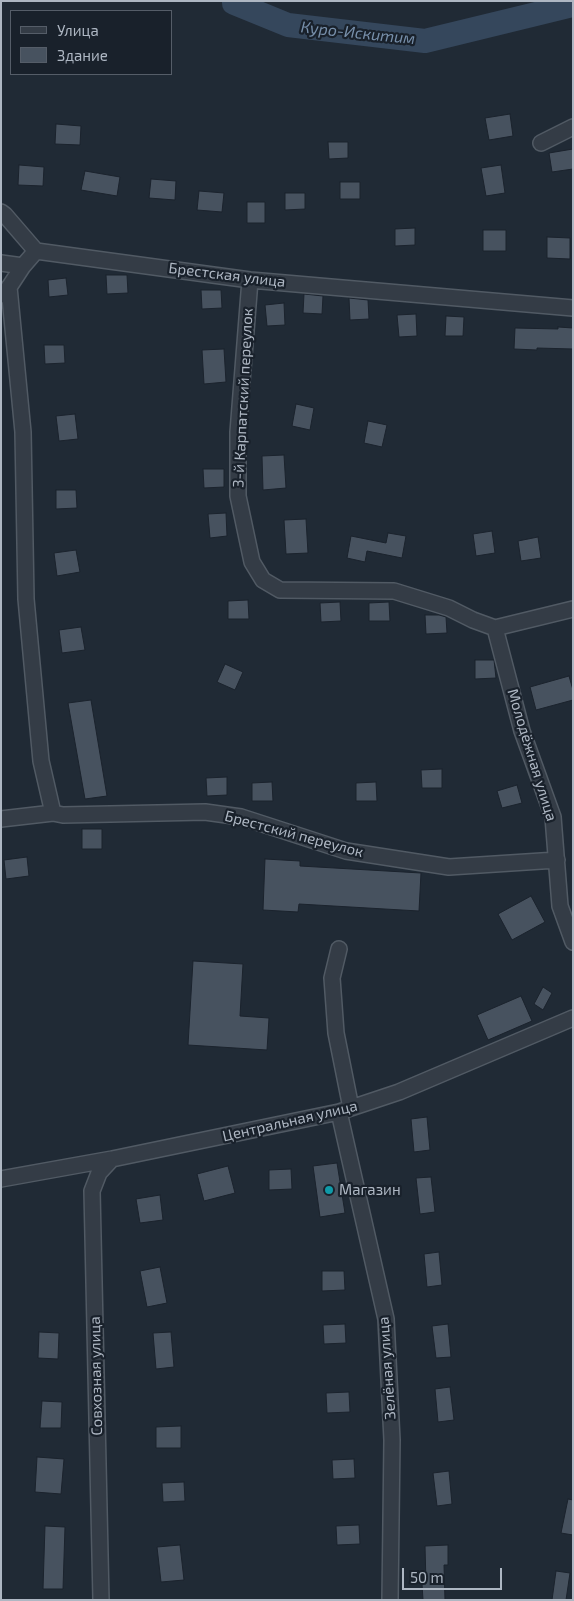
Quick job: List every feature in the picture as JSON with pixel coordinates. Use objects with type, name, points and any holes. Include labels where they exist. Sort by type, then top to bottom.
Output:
[{"type":"street","points":[[541,143],[573,127]]},
{"type":"street","points":[[1,212],[36,251],[23,266],[5,293],[23,432],[26,599],[41,761],[53,813]]},
{"type":"street","name":"Брестская улица","points":[[36,251],[250,280],[573,308]]},
{"type":"street","points":[[1,263],[23,266]]},
{"type":"street","name":"3-й Карпатский переулок","points":[[250,280],[238,432],[238,496],[252,562],[263,580],[280,590],[394,591],[449,608],[494,628]]},
{"type":"street","points":[[494,628],[573,609]]},
{"type":"street","name":"Молодёжная улица","points":[[494,628],[522,731],[553,817],[560,906],[573,942]]},
{"type":"street","name":"Брестский переулок","points":[[1,819],[53,813],[63,815],[205,812],[241,818],[346,850],[450,866],[557,860]]},
{"type":"street","name":"Зелёная улица","points":[[339,949],[332,978],[345,1110],[386,1319],[392,1440],[390,1600]]},
{"type":"street","name":"Центральная улица","points":[[1,1178],[112,1159],[345,1110],[399,1092],[573,1018]]},
{"type":"street","name":"Совхозная улица","points":[[101,1600],[92,1191],[99,1174],[112,1159]]},
{"type":"building","points":[[510,114],[513,136],[489,140],[485,118]]},
{"type":"building","points":[[56,124],[81,126],[80,145],[55,144]]},
{"type":"building","points":[[328,142],[348,142],[348,158],[329,159]]},
{"type":"building","points":[[573,149],[573,169],[552,172],[549,153]]},
{"type":"building","points":[[19,165],[44,167],[43,186],[18,185]]},
{"type":"building","points":[[501,165],[505,193],[486,196],[481,168]]},
{"type":"building","points":[[85,171],[120,177],[117,196],[81,190]]},
{"type":"building","points":[[151,179],[176,181],[175,200],[149,198]]},
{"type":"building","points":[[340,182],[360,182],[360,199],[340,199]]},
{"type":"building","points":[[199,191],[224,193],[222,212],[197,210]]},
{"type":"building","points":[[285,193],[305,193],[305,209],[285,210]]},
{"type":"building","points":[[247,202],[265,202],[265,223],[247,223]]},
{"type":"building","points":[[415,228],[415,245],[395,246],[395,229]]},
{"type":"building","points":[[483,230],[506,230],[506,251],[483,251]]},
{"type":"building","points":[[547,237],[570,238],[570,259],[547,258]]},
{"type":"building","points":[[106,275],[127,275],[128,293],[107,294]]},
{"type":"building","points":[[66,278],[68,295],[49,297],[48,280]]},
{"type":"building","points":[[201,290],[221,290],[222,308],[202,309]]},
{"type":"building","points":[[304,294],[323,296],[322,314],[303,313]]},
{"type":"building","points":[[349,298],[368,300],[369,319],[350,320]]},
{"type":"building","points":[[284,303],[285,325],[267,326],[265,305]]},
{"type":"building","points":[[416,314],[417,336],[399,337],[397,315]]},
{"type":"building","points":[[446,316],[464,317],[463,336],[445,336]]},
{"type":"building","points":[[558,327],[573,328],[573,349],[514,349],[515,328],[558,329]]},
{"type":"building","points":[[44,345],[64,345],[65,363],[45,364]]},
{"type":"building","points":[[224,349],[226,382],[204,384],[202,350]]},
{"type":"building","points":[[296,404],[314,408],[310,430],[292,426]]},
{"type":"building","points":[[75,414],[78,439],[59,441],[56,416]]},
{"type":"building","points":[[368,421],[387,425],[382,447],[364,443]]},
{"type":"building","points":[[284,455],[286,488],[263,490],[262,456]]},
{"type":"building","points":[[203,469],[224,469],[224,487],[204,488]]},
{"type":"building","points":[[56,490],[76,490],[77,508],[56,509]]},
{"type":"building","points":[[226,513],[227,536],[210,538],[208,514]]},
{"type":"building","points":[[306,519],[308,553],[286,554],[284,520]]},
{"type":"building","points":[[492,531],[495,553],[476,556],[473,534]]},
{"type":"building","points":[[388,533],[406,536],[402,558],[367,551],[365,562],[347,558],[351,536],[386,543]]},
{"type":"building","points":[[538,537],[541,558],[521,561],[518,541]]},
{"type":"building","points":[[76,550],[80,572],[57,576],[54,553]]},
{"type":"building","points":[[248,600],[249,619],[228,619],[228,601]]},
{"type":"building","points":[[340,602],[341,621],[321,622],[320,603]]},
{"type":"building","points":[[389,602],[390,621],[369,621],[369,603]]},
{"type":"building","points":[[425,615],[446,617],[447,633],[426,634]]},
{"type":"building","points":[[81,627],[85,650],[62,653],[59,630]]},
{"type":"building","points":[[475,660],[494,660],[496,678],[475,679]]},
{"type":"building","points":[[225,664],[243,672],[235,690],[217,682]]},
{"type":"building","points":[[569,676],[573,690],[573,700],[536,710],[530,687]]},
{"type":"building","points":[[91,700],[107,796],[85,799],[68,703]]},
{"type":"building","points":[[442,769],[442,788],[422,788],[421,770]]},
{"type":"building","points":[[227,777],[227,795],[207,796],[206,778]]},
{"type":"building","points":[[272,782],[273,801],[252,801],[252,783]]},
{"type":"building","points":[[376,782],[377,801],[356,801],[356,783]]},
{"type":"building","points":[[517,785],[522,803],[502,808],[497,791]]},
{"type":"building","points":[[82,829],[102,829],[102,849],[82,849]]},
{"type":"building","points":[[27,857],[29,876],[6,879],[4,860]]},
{"type":"building","points":[[265,859],[300,861],[300,866],[421,873],[419,911],[299,904],[298,912],[263,910]]},
{"type":"building","points":[[531,896],[545,922],[512,940],[498,914]]},
{"type":"building","points":[[193,961],[243,964],[240,1016],[269,1018],[267,1050],[188,1045]]},
{"type":"building","points":[[543,987],[552,993],[543,1010],[534,1004]]},
{"type":"building","points":[[521,996],[532,1021],[488,1040],[477,1015]]},
{"type":"building","points":[[427,1117],[430,1150],[414,1152],[411,1119]]},
{"type":"building","name":"Магазин","points":[[337,1163],[345,1213],[320,1217],[313,1166]]},
{"type":"building","points":[[228,1166],[235,1193],[204,1201],[197,1174]]},
{"type":"building","points":[[291,1169],[292,1189],[269,1190],[269,1170]]},
{"type":"building","points":[[431,1177],[435,1212],[420,1214],[416,1178]]},
{"type":"building","points":[[160,1195],[163,1220],[140,1223],[136,1199]]},
{"type":"building","points":[[439,1252],[442,1285],[427,1287],[424,1254]]},
{"type":"building","points":[[160,1267],[167,1303],[147,1307],[140,1271]]},
{"type":"building","points":[[322,1271],[344,1271],[345,1290],[322,1291]]},
{"type":"building","points":[[345,1324],[346,1343],[324,1344],[323,1325]]},
{"type":"building","points":[[448,1324],[451,1357],[436,1358],[432,1326]]},
{"type":"building","points":[[39,1332],[59,1333],[58,1359],[38,1358]]},
{"type":"building","points":[[171,1332],[174,1367],[156,1369],[153,1333]]},
{"type":"building","points":[[450,1387],[454,1420],[438,1422],[435,1389]]},
{"type":"building","points":[[349,1392],[350,1412],[327,1413],[326,1393]]},
{"type":"building","points":[[42,1401],[62,1402],[61,1428],[40,1428]]},
{"type":"building","points":[[181,1426],[181,1448],[156,1448],[156,1427]]},
{"type":"building","points":[[37,1457],[64,1459],[61,1494],[35,1492]]},
{"type":"building","points":[[354,1459],[355,1478],[333,1479],[332,1460]]},
{"type":"building","points":[[449,1471],[452,1504],[437,1506],[433,1473]]},
{"type":"building","points":[[184,1482],[185,1501],[163,1502],[162,1483]]},
{"type":"building","points":[[568,1499],[573,1500],[573,1535],[561,1533]]},
{"type":"building","points":[[359,1525],[360,1544],[337,1545],[336,1526]]},
{"type":"building","points":[[45,1526],[65,1527],[63,1589],[43,1589]]},
{"type":"building","points":[[180,1545],[184,1580],[161,1582],[157,1547]]},
{"type":"building","points":[[448,1545],[448,1565],[444,1565],[445,1600],[423,1600],[422,1584],[426,1584],[425,1546]]},
{"type":"building","points":[[556,1571],[570,1573],[566,1600],[552,1600]]},
{"type":"waterway","name":"Куро-Искитим","points":[[234,1],[234,3],[288,25],[425,41],[573,5]]},
{"type":"place","name":"Магазин","points":[[329,1190]]}]
